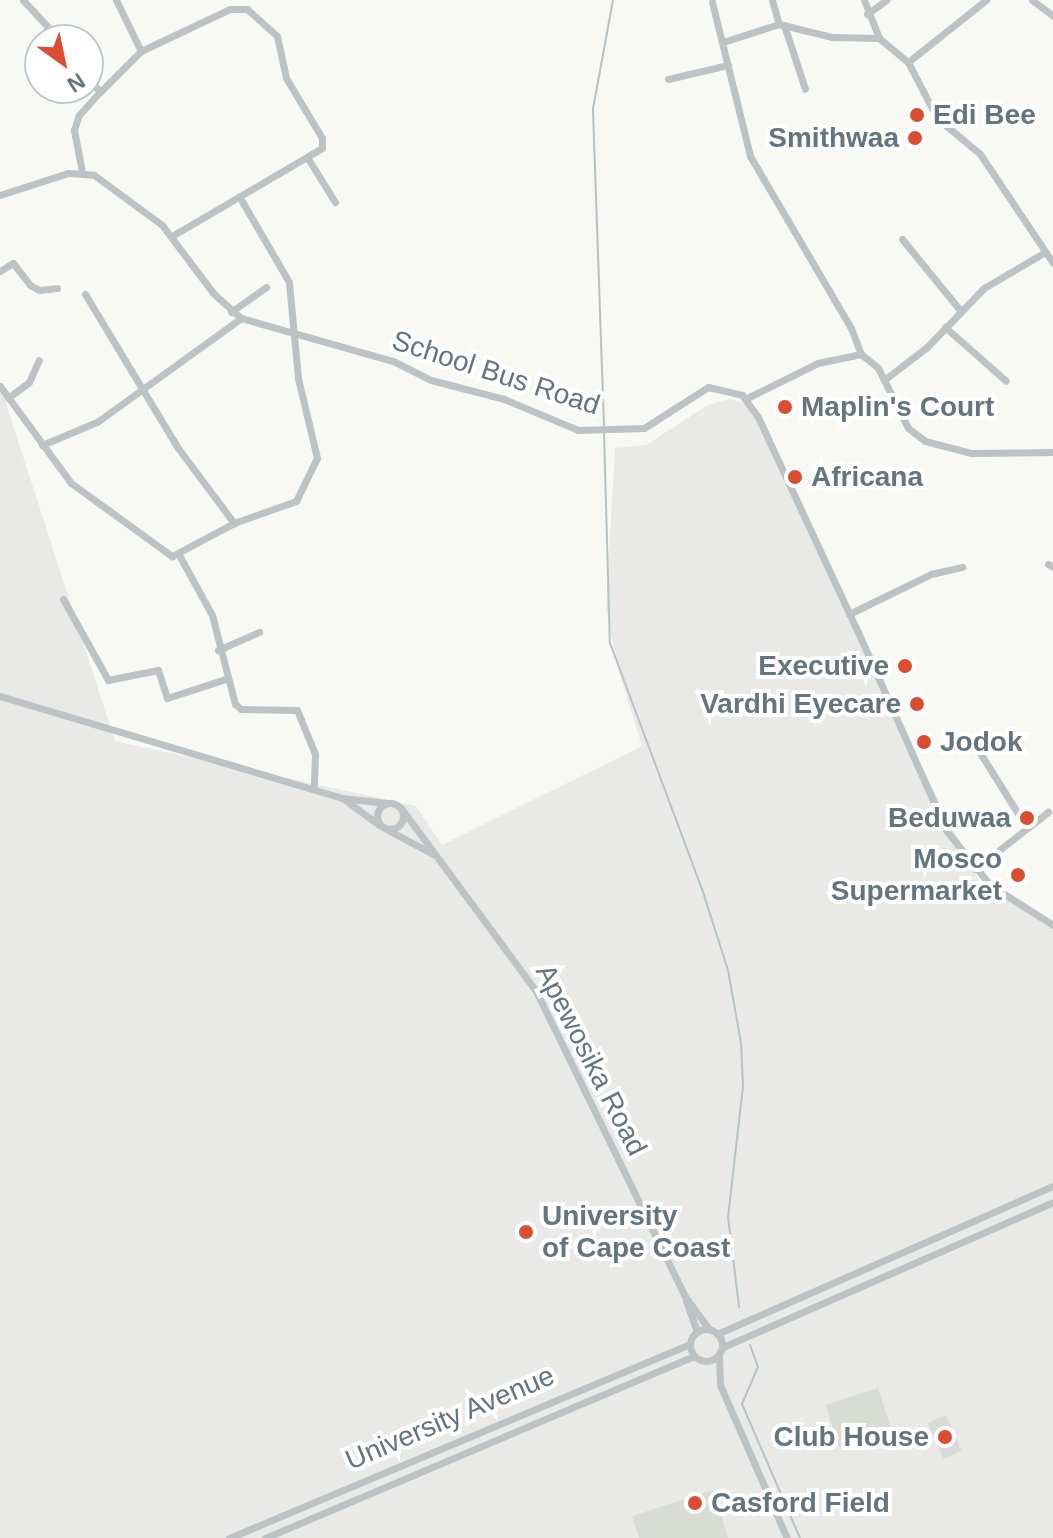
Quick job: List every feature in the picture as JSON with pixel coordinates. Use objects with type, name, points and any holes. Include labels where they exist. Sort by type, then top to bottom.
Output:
[{"type":"street","points":[[23,0],[45,24]]},
{"type":"street","points":[[116,0],[141,51]]},
{"type":"street","points":[[772,0],[805,89]]},
{"type":"street","points":[[864,0],[879,38],[908,62],[937,118],[980,154],[1053,263]]},
{"type":"street","points":[[867,14],[886,0]]},
{"type":"street","points":[[908,62],[986,0]]},
{"type":"street","points":[[1032,0],[1053,16]]},
{"type":"street","points":[[712,2],[750,156],[851,328],[861,354],[872,360],[908,428],[925,441],[971,453],[1053,452]]},
{"type":"street","points":[[104,88],[141,51],[230,9],[256,14],[277,36],[286,78],[322,138],[322,148],[172,236]]},
{"type":"street","points":[[723,42],[781,24],[832,37],[879,38]]},
{"type":"street","points":[[668,79],[728,65]]},
{"type":"street","points":[[0,195],[82,172],[74,130],[88,104]]},
{"type":"street","points":[[307,157],[335,202]]},
{"type":"street","name":"School Bus Road","points":[[82,172],[114,187],[172,236],[231,312],[241,318],[295,336],[393,361],[431,380],[504,399],[578,430],[602,432],[644,428],[708,387],[733,389],[745,399]]},
{"type":"street","points":[[0,386],[42,445],[85,497],[167,554],[179,555],[234,523],[296,501],[317,460],[298,378],[289,282],[280,260],[239,196]]},
{"type":"street","points":[[902,239],[960,310]]},
{"type":"street","points":[[884,380],[984,288],[1045,252]]},
{"type":"street","points":[[0,271],[13,263],[39,290],[57,288]]},
{"type":"street","points":[[231,312],[266,287]]},
{"type":"street","points":[[85,294],[187,462],[234,523]]},
{"type":"street","points":[[42,445],[97,422],[241,318]]},
{"type":"street","points":[[945,327],[1006,381]]},
{"type":"street","points":[[861,354],[818,363],[745,399],[849,614],[923,787],[955,846],[975,869],[1053,925]]},
{"type":"street","points":[[8,398],[29,382],[39,360]]},
{"type":"street","points":[[179,555],[212,615],[226,679],[241,709],[297,710],[315,754],[314,789]]},
{"type":"street","points":[[849,614],[931,574],[962,567]]},
{"type":"street","points":[[63,599],[108,680],[158,670],[167,698],[226,679]]},
{"type":"street","points":[[218,650],[259,632]]},
{"type":"street","name":"Apewosika Road","points":[[0,696],[342,798],[387,803]]},
{"type":"street","points":[[972,740],[1027,828]]},
{"type":"street","name":"Apewosika Road","points":[[342,798],[384,828],[438,858]]},
{"type":"street","points":[[387,803],[401,808],[399,826],[384,828],[377,814],[387,803]]},
{"type":"street","name":"Apewosika Road","points":[[401,808],[536,991],[684,1295]]},
{"type":"street","points":[[975,869],[1048,812]]},
{"type":"street","points":[[717,1334],[1053,1186]]},
{"type":"street","points":[[720,1385],[719,1355],[723,1347],[1053,1202]]},
{"type":"street","points":[[684,1295],[709,1329],[717,1334],[723,1347]]},
{"type":"street","points":[[684,1295],[697,1332]]},
{"type":"street","points":[[709,1329],[697,1332],[690,1344],[694,1356],[707,1361],[720,1385],[787,1538]]},
{"type":"street","name":"University Avenue","points":[[229,1538],[690,1344]]},
{"type":"street","points":[[707,1361],[719,1355]]},
{"type":"street","name":"University Avenue","points":[[265,1538],[694,1356]]},
{"type":"shaded area","name":"University of Cape Coast","points":[[0,385],[115,741],[416,806],[442,845],[642,746],[618,669],[606,608],[615,448],[646,445],[708,405],[729,399],[748,404],[758,416],[885,693],[979,881],[1053,926],[1053,1538],[0,1538]]},
{"type":"shaded area","points":[[878,1388],[892,1430],[839,1447],[826,1405]]},
{"type":"shaded area","name":"Club House","points":[[946,1415],[962,1451],[944,1459],[928,1423]]},
{"type":"shaded area","name":"Casford Field","points":[[713,1490],[728,1538],[639,1538],[632,1516]]},
{"type":"waterway","points":[[604,426],[593,109],[613,0]]},
{"type":"waterway","points":[[604,433],[610,643],[702,889],[728,970],[741,1043],[743,1086],[728,1217],[739,1307]]},
{"type":"waterway","points":[[750,1345],[758,1367],[742,1404],[800,1538]]},
{"type":"place","name":"Edi Bee","points":[[917,115]]},
{"type":"place","name":"Smithwaa","points":[[915,138]]},
{"type":"place","name":"Maplin's Court","points":[[785,407]]},
{"type":"place","name":"Africana","points":[[795,477]]},
{"type":"place","name":"Executive","points":[[905,666]]},
{"type":"place","name":"Vardhi Eyecare","points":[[917,704]]},
{"type":"place","name":"Jodok","points":[[924,742]]},
{"type":"place","name":"Beduwaa","points":[[1027,818]]},
{"type":"place","name":"Mosco Supermarket","points":[[1018,875]]},
{"type":"place","name":"University of Cape Coast","points":[[526,1232]]},
{"type":"place","name":"Club House","points":[[945,1437]]},
{"type":"place","name":"Casford Field","points":[[695,1503]]}]
